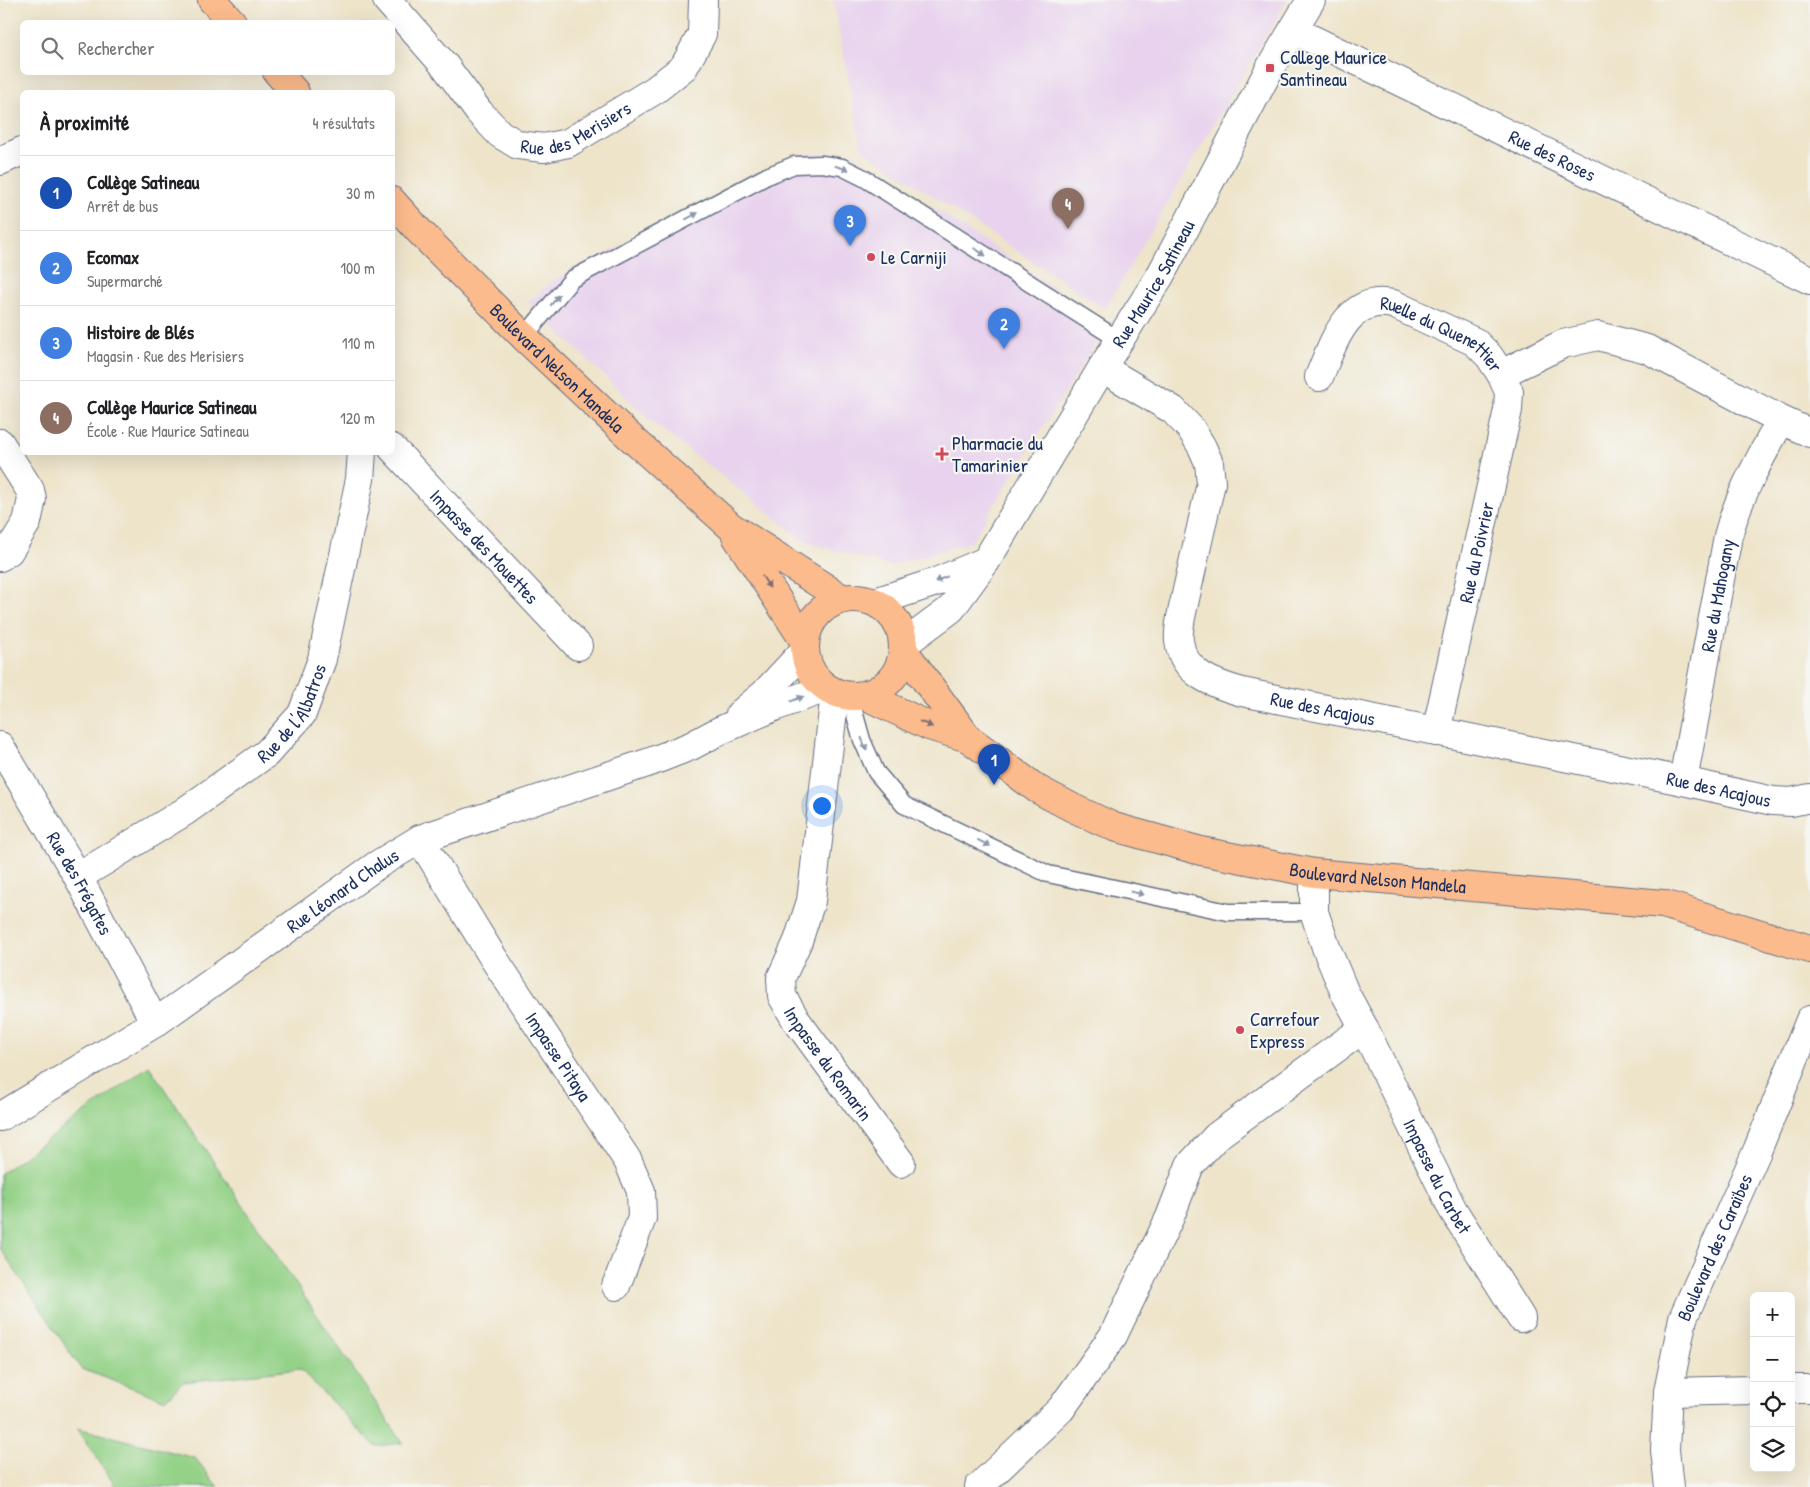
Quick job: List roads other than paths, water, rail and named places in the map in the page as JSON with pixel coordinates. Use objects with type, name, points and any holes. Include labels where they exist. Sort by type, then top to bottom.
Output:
[{"type":"main road","points":[[212,0],[230,20]]},
{"type":"main road","points":[[280,75],[293,90]]},
{"type":"main road","name":"Boulevard Nelson Mandela","points":[[395,204],[524,337],[629,436],[730,526],[843,599]]},
{"type":"main road","name":"Boulevard Nelson Mandela","points":[[730,526],[805,646]]},
{"type":"main road","points":[[859,598],[875,602],[896,619],[902,631],[904,648],[900,666],[892,680],[881,690],[844,693],[815,677],[808,664],[805,646],[808,627],[817,614],[828,604],[843,599],[859,598]]},
{"type":"main road","name":"Boulevard Nelson Mandela","points":[[904,648],[968,738]]},
{"type":"main road","name":"Boulevard Nelson Mandela","points":[[844,693],[929,726],[968,738],[1038,788],[1073,808],[1114,827],[1201,851],[1314,873],[1663,904],[1810,949]]},
{"type":"street","name":"Rue des Merisiers","points":[[387,0],[445,66],[479,112],[500,134],[518,144],[544,148],[568,143],[655,90],[684,67],[702,34],[703,0]]},
{"type":"street","name":"Rue Maurice Satineau","points":[[904,648],[951,609],[986,561],[1119,340],[1160,276],[1270,68],[1311,0]]},
{"type":"street","name":"Rue des Roses","points":[[1294,30],[1810,280]]},
{"type":"street","points":[[0,161],[20,152]]},
{"type":"street","name":"Ruelle du Quenettier","points":[[1319,377],[1337,335],[1348,318],[1356,310],[1381,301],[1393,304],[1475,342],[1489,356],[1501,374],[1563,344],[1598,336],[1647,349],[1782,420],[1810,432]]},
{"type":"street","name":"Rue des Acajous","points":[[1102,368],[1173,410],[1190,429],[1202,447],[1209,464],[1211,483],[1181,617],[1179,639],[1182,652],[1189,666],[1200,676],[1219,686],[1242,692],[1773,801],[1791,802],[1810,798]]},
{"type":"street","name":"Rue du Poivrier","points":[[1436,732],[1508,410],[1508,392],[1501,374]]},
{"type":"street","name":"Rue du Mahogany","points":[[1683,781],[1730,526],[1742,494],[1782,420]]},
{"type":"street","points":[[0,443],[30,490],[32,499],[27,522],[9,551],[0,557]]},
{"type":"street","name":"Impasse des Mouettes","points":[[395,451],[578,646]]},
{"type":"street","name":"Rue de l'Albatros","points":[[78,877],[184,812],[267,753],[302,714],[322,659],[360,479],[362,455]]},
{"type":"street","points":[[875,602],[936,582],[986,561]]},
{"type":"street","name":"Rue Léonard Chalus","points":[[719,731],[764,694],[805,646]]},
{"type":"street","name":"Rue Léonard Chalus","points":[[0,1117],[155,1023],[377,865],[420,840],[650,762],[691,746],[719,731],[774,707],[844,693]]},
{"type":"street","name":"Impasse du Romarin","points":[[844,693],[811,900],[798,941],[781,978],[780,986],[782,996],[796,1020],[901,1163]]},
{"type":"street","name":"Rue des Frégates","points":[[0,746],[78,877],[155,1023]]},
{"type":"street","name":"Impasse Pitaya","points":[[420,840],[494,959],[628,1161],[641,1191],[642,1218],[616,1286]]},
{"type":"street","name":"Impasse du Carbet","points":[[1314,873],[1314,912],[1345,993],[1454,1210],[1521,1318]]},
{"type":"street","name":"Boulevard des Caraïbes","points":[[1669,1487],[1665,1450],[1668,1392],[1683,1318],[1757,1151],[1810,1020]]},
{"type":"street","points":[[979,1487],[1061,1410],[1113,1336],[1170,1217],[1190,1165],[1216,1136],[1364,1028]]},
{"type":"street","points":[[1795,1389],[1810,1389]]},
{"type":"street","points":[[1668,1392],[1750,1390]]},
{"type":"lane","points":[[524,337],[572,279],[767,176],[794,165],[822,164],[842,167],[864,178],[1119,340]]},
{"type":"lane","points":[[844,693],[876,772],[904,805],[1048,874],[1228,912],[1314,912]]},
{"type":"place","name":"College Maurice Santineau","points":[[1270,68]]},
{"type":"place","name":"Collège Maurice Satineau","points":[[1068,229]]},
{"type":"place","name":"Histoire de Blés","points":[[850,246]]},
{"type":"place","name":"Le Carniji","points":[[871,257]]},
{"type":"place","name":"Ecomax","points":[[1004,349]]},
{"type":"place","name":"Pharmacie du Tamarinier","points":[[942,454]]},
{"type":"place","name":"Collège Satineau","points":[[994,785]]},
{"type":"place","name":"Carrefour Express","points":[[1240,1030]]}]
